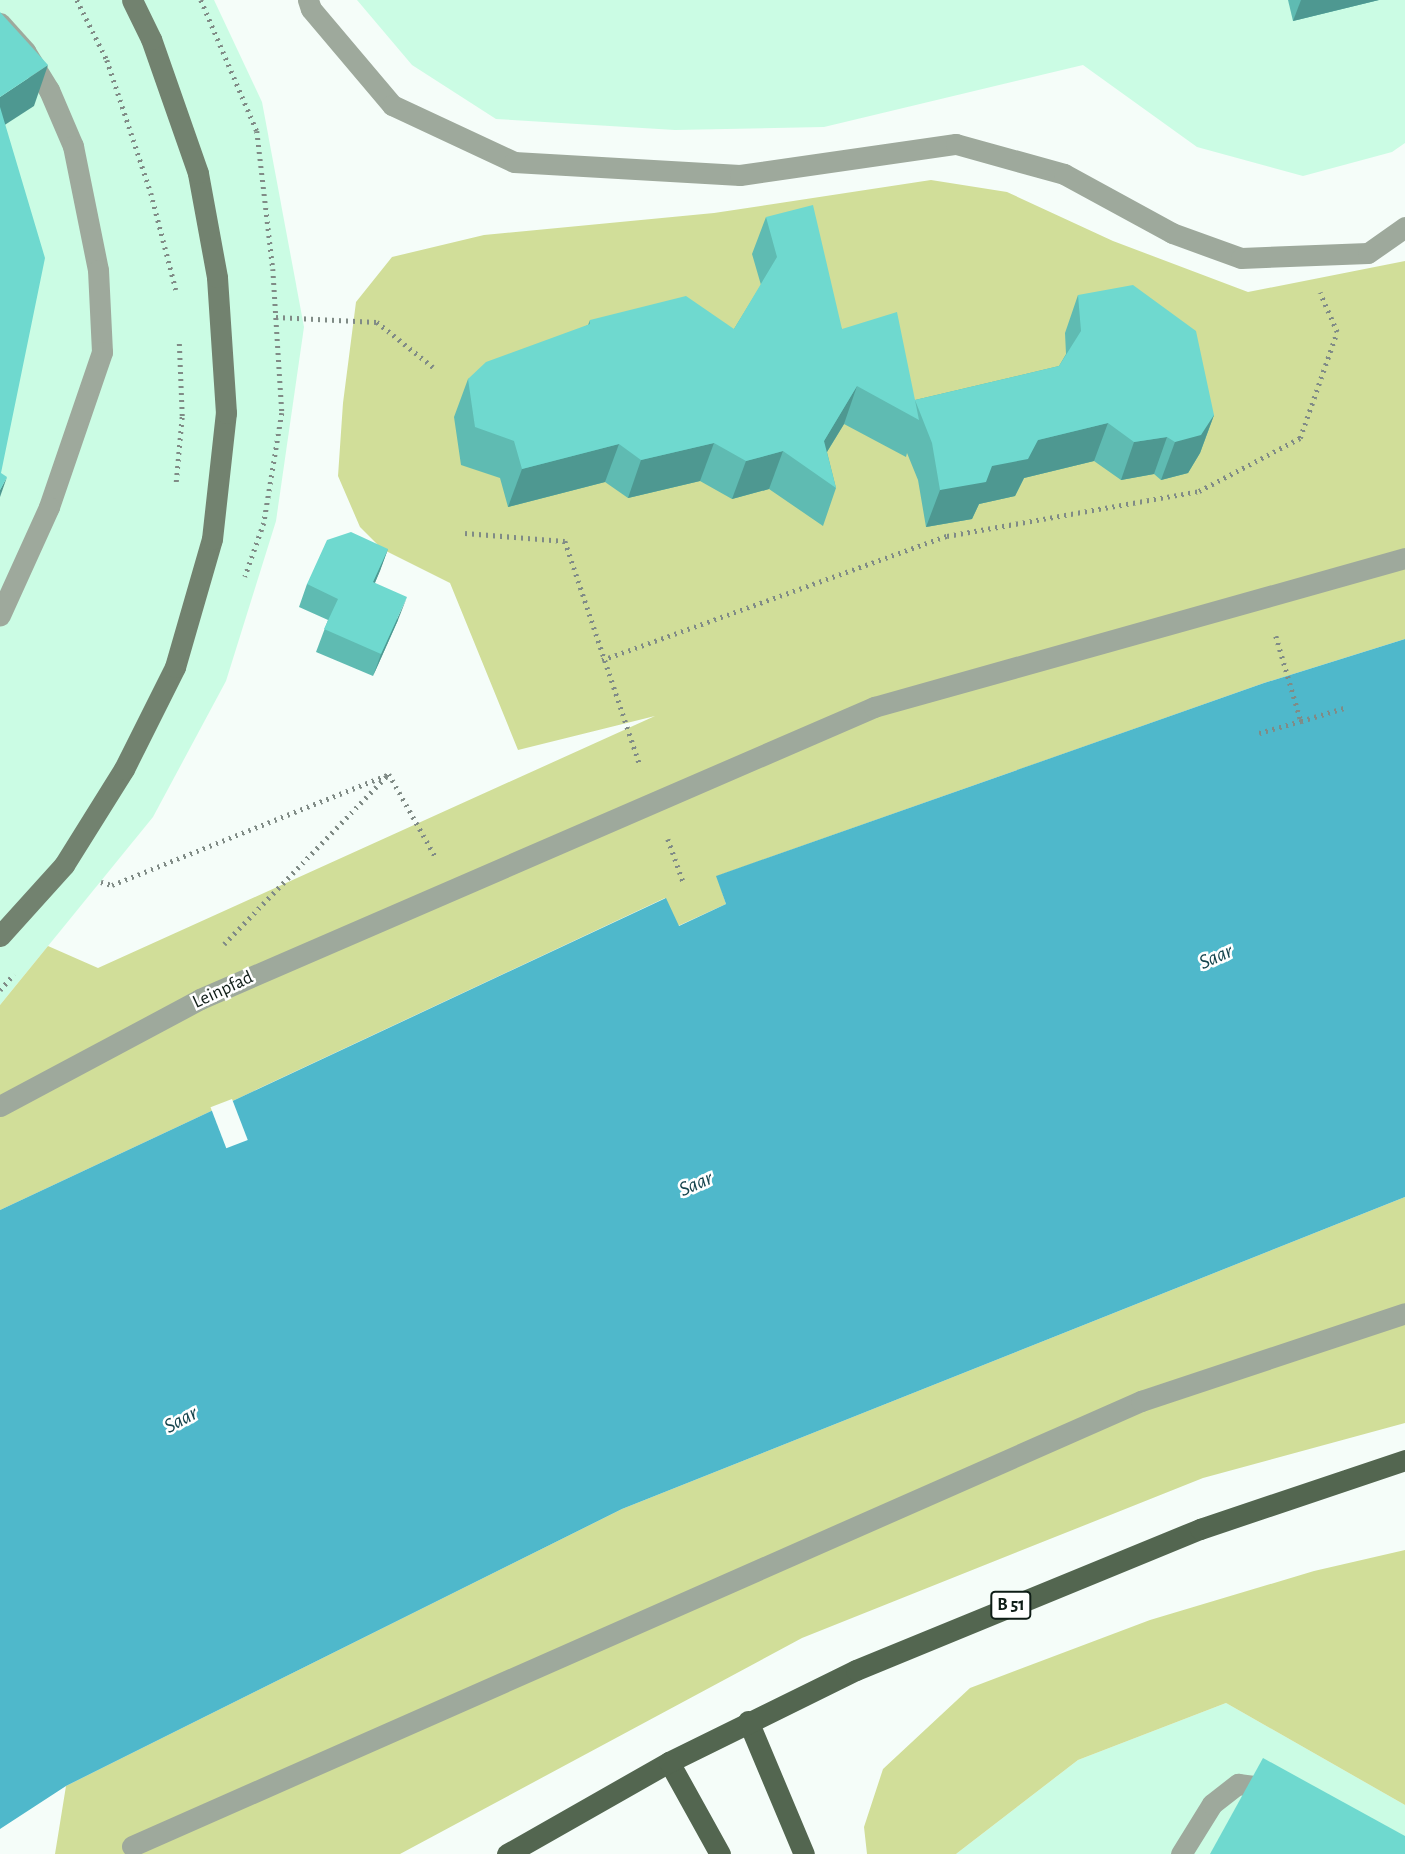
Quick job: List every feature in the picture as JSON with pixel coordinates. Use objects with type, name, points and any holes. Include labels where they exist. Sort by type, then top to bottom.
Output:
[{"type":"main road","name":"B 51","points":[[507,1854],[669,1762],[856,1670],[1200,1529],[1405,1460]]},
{"type":"main road","points":[[748,1721],[804,1854]]},
{"type":"main road","points":[[669,1762],[720,1854]]},
{"type":"street","points":[[0,936],[64,865],[124,769],[175,667],[212,540],[226,413],[218,277],[198,173],[151,38],[132,0]]},
{"type":"lane","points":[[308,0],[311,9],[392,105],[514,162],[740,175],[956,144],[1064,174],[1172,233],[1241,258],[1368,253],[1405,227]]},
{"type":"lane","points":[[0,23],[25,51],[49,90],[73,146],[98,270],[102,352],[49,507],[0,615]]},
{"type":"lane","name":"Leinpfad","points":[[0,1106],[200,999],[874,707],[1405,558]]},
{"type":"lane","points":[[132,1846],[1141,1401],[1405,1312]]},
{"type":"lane","points":[[1181,1854],[1212,1804],[1238,1784],[1264,1787],[1298,1805]]},
{"type":"path","points":[[77,0],[107,60],[151,193],[177,304]]},
{"type":"path","points":[[465,533],[565,541],[602,660],[947,536],[1199,491],[1300,438],[1337,332],[1304,256]]},
{"type":"path","points":[[276,317],[377,322],[433,367]]},
{"type":"path","points":[[174,492],[182,416],[178,332]]},
{"type":"path","points":[[1276,636],[1301,720]]},
{"type":"path","points":[[1259,733],[1344,708]]},
{"type":"path","points":[[389,774],[454,889]]},
{"type":"path","points":[[95,880],[112,885],[389,774]]},
{"type":"path","points":[[220,949],[389,774]]},
{"type":"shaded area","points":[[0,0],[214,0],[262,102],[304,327],[276,521],[226,681],[153,817],[0,1005]]},
{"type":"shaded area","points":[[357,0],[1405,0],[1405,143],[1392,152],[1303,176],[1197,147],[1083,65],[824,127],[675,130],[496,119],[412,65]]},
{"type":"shaded area","points":[[1226,1703],[1405,1805],[1405,1854],[956,1854],[1078,1760]]},
{"type":"green space","points":[[931,180],[1007,192],[1113,241],[1248,292],[1405,261],[1405,639],[1264,683],[717,876],[726,904],[678,926],[665,898],[0,1210],[0,1005],[48,946],[98,968],[655,716],[518,750],[450,583],[382,549],[360,527],[338,476],[343,403],[356,302],[392,257],[484,235],[714,213]]},
{"type":"green space","points":[[1405,1197],[1405,1423],[1203,1478],[802,1638],[400,1854],[55,1854],[66,1786],[622,1509]]},
{"type":"green space","points":[[1405,1550],[1405,1805],[1226,1703],[1078,1760],[956,1854],[867,1854],[864,1827],[883,1769],[970,1688],[1150,1620],[1314,1571]]},
{"type":"water","name":"Saar","points":[[1405,639],[1405,1197],[622,1509],[66,1786],[0,1829],[0,1210],[666,898],[679,926],[726,904],[716,876],[1264,683]]},
{"type":"pier","points":[[232,1099],[248,1140],[226,1148],[211,1107]]},
{"type":"building","points":[[0,12],[48,65],[0,97]]},
{"type":"building","points":[[0,107],[45,258],[1,473],[7,477],[0,490]]},
{"type":"building","points":[[813,205],[842,329],[897,312],[919,420],[857,386],[824,441],[836,488],[783,451],[746,461],[714,443],[641,460],[619,444],[522,469],[514,441],[475,427],[468,379],[486,362],[590,324],[590,320],[686,296],[734,329],[777,257],[766,217]]},
{"type":"building","points":[[1133,285],[1196,331],[1214,415],[1201,435],[1175,442],[1167,437],[1134,442],[1108,423],[1038,440],[1028,459],[992,466],[986,482],[940,490],[932,443],[915,400],[1059,366],[1081,331],[1078,295]]},
{"type":"building","points":[[351,532],[388,549],[373,582],[407,597],[381,654],[324,629],[338,599],[307,584],[327,540]]},
{"type":"building","points":[[1263,1758],[1405,1836],[1405,1854],[1210,1854]]}]
